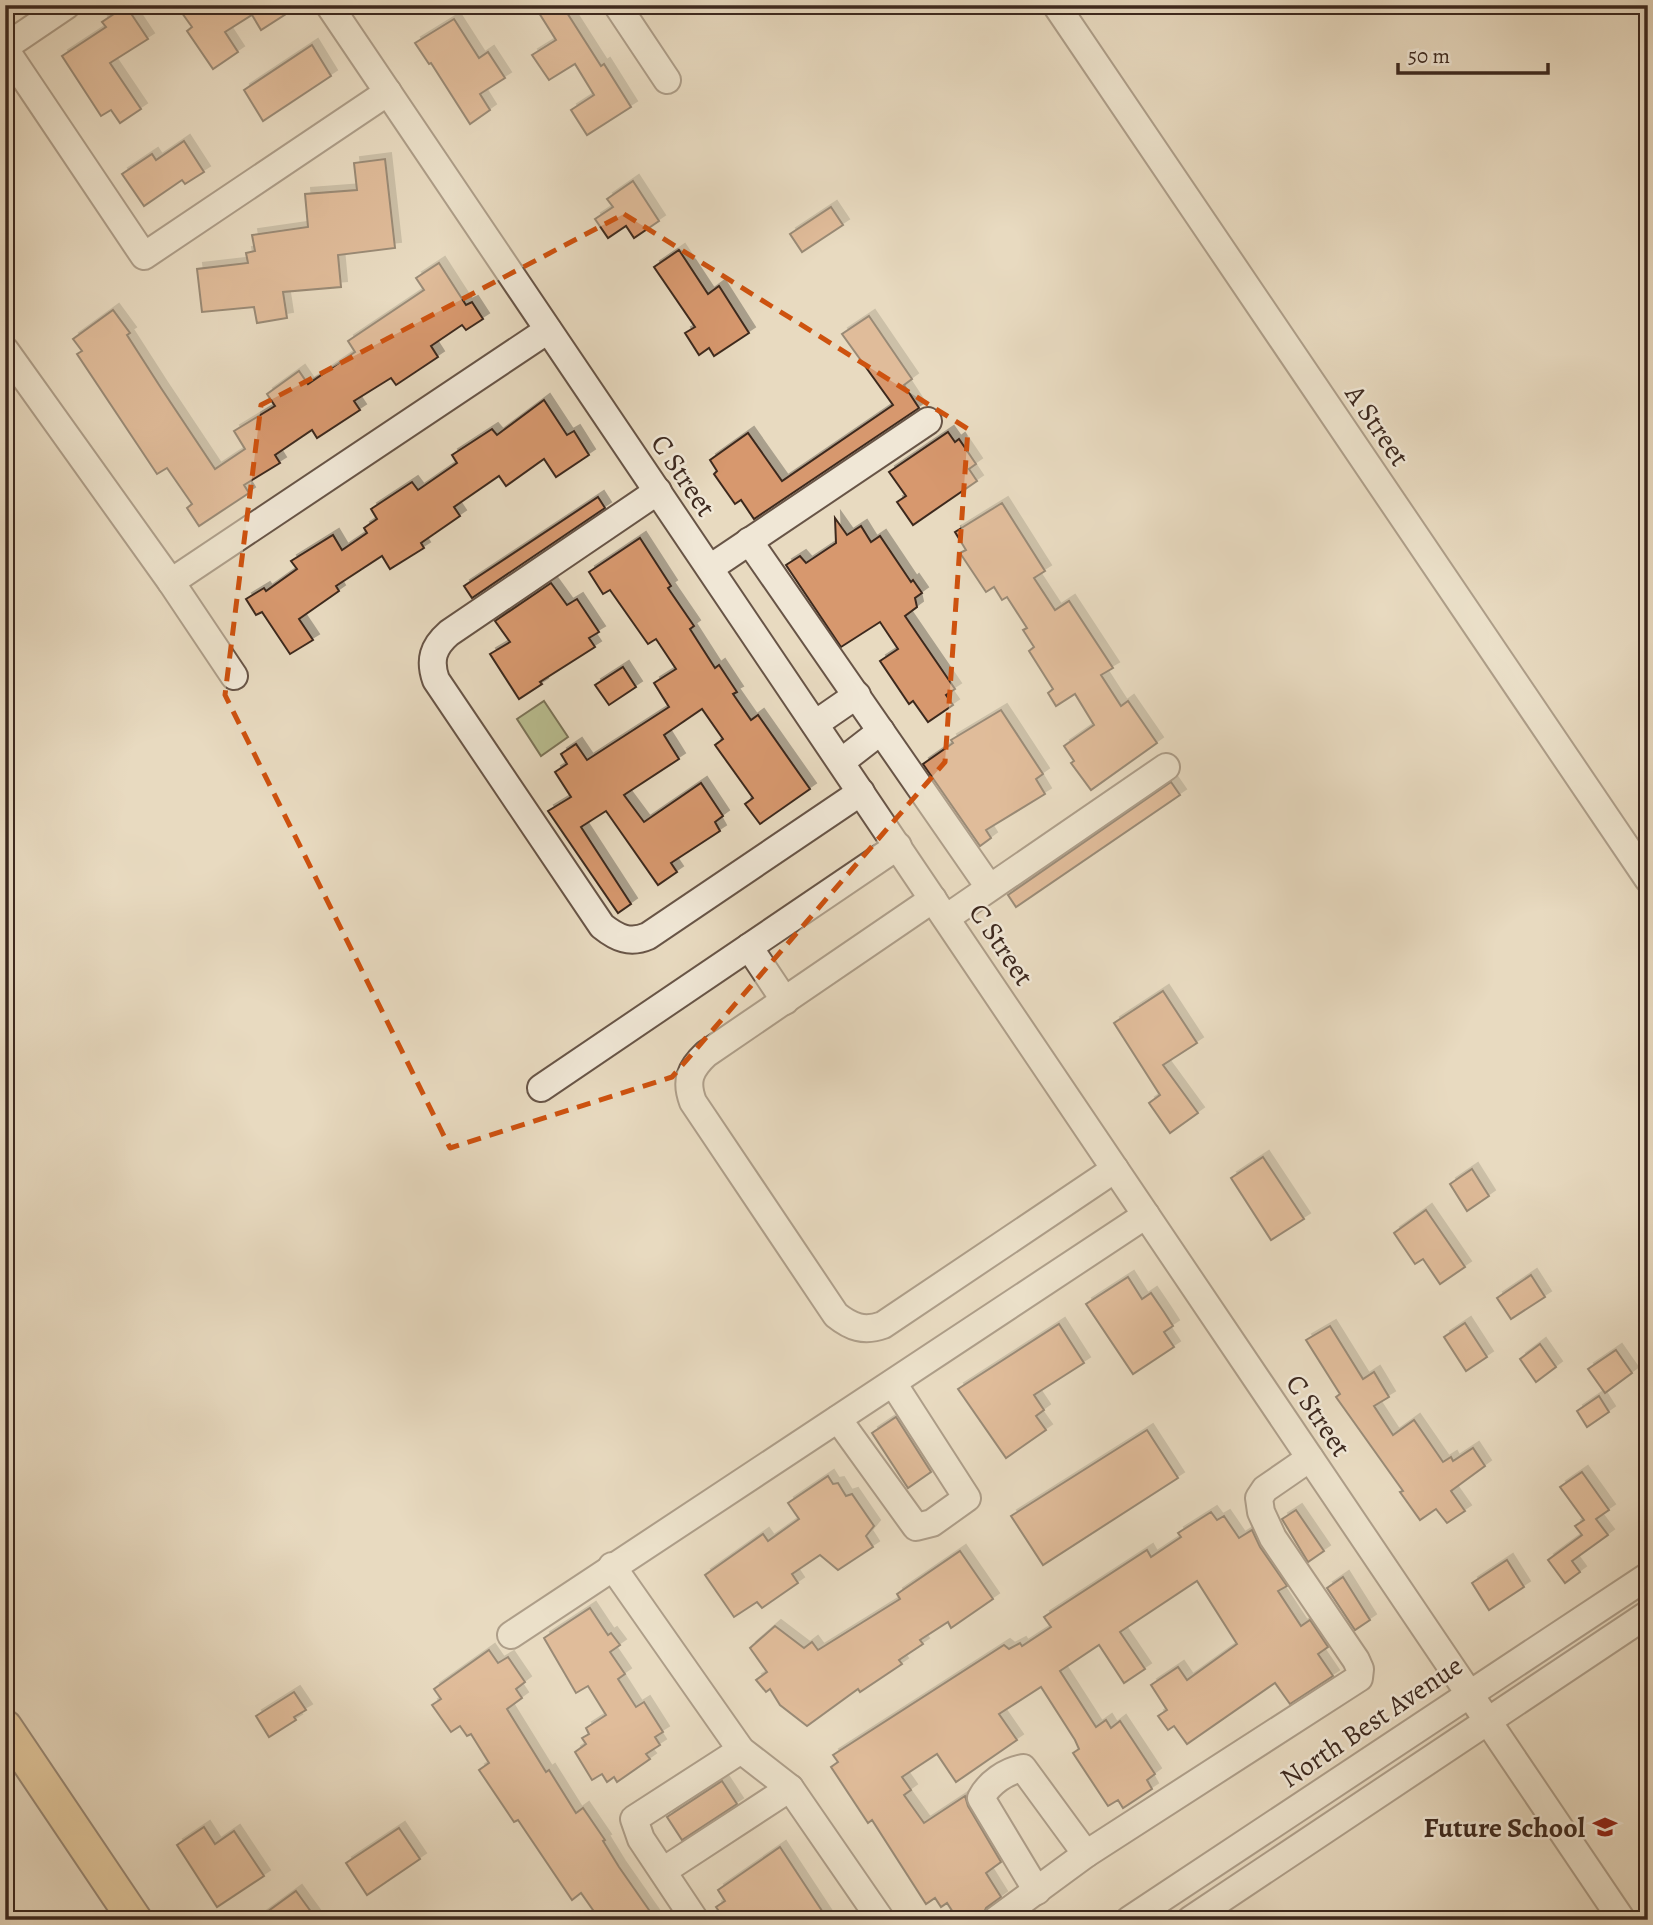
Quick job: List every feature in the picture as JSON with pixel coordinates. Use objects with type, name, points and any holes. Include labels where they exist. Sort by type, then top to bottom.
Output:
[{"type":"main road","points":[[5,1727],[135,1920]]},
{"type":"street","points":[[67,5],[5,48],[144,256],[388,92]]},
{"type":"street","name":"C Street","points":[[329,5],[1622,1920]]},
{"type":"street","points":[[617,5],[667,80]]},
{"type":"street","name":"A Street","points":[[1056,5],[1648,879]]},
{"type":"street","points":[[172,582],[548,330]]},
{"type":"street","points":[[5,349],[172,582],[234,676]]},
{"type":"street","points":[[710,568],[928,421]]},
{"type":"street","points":[[657,491],[449,633],[438,644],[432,656],[436,680],[594,915],[602,926],[619,938],[639,940],[862,792]]},
{"type":"street","points":[[749,541],[989,887]]},
{"type":"street","points":[[815,724],[857,695]]},
{"type":"street","points":[[841,762],[881,731]]},
{"type":"street","points":[[1115,1169],[883,1325],[873,1329],[853,1326],[836,1315],[692,1102],[688,1077],[694,1065],[706,1054],[785,1001],[940,908],[989,887],[1166,767]]},
{"type":"street","points":[[541,1088],[898,846]]},
{"type":"street","points":[[749,947],[785,1001]]},
{"type":"street","points":[[511,1635],[1146,1216]]},
{"type":"street","points":[[838,1419],[916,1527],[932,1523],[967,1498],[893,1383]]},
{"type":"street","points":[[996,1920],[1086,1854],[1359,1678],[1360,1669],[1356,1660],[1273,1538],[1261,1512],[1259,1498],[1265,1489],[1310,1458]]},
{"type":"street","points":[[612,1566],[741,1750],[790,1788],[881,1920]]},
{"type":"street","name":"North Best Avenue","points":[[1129,1920],[1648,1576]]},
{"type":"street","points":[[1190,1920],[1648,1614]]},
{"type":"street","points":[[695,1920],[641,1839],[634,1819],[741,1750]]},
{"type":"street","points":[[1037,1891],[981,1798],[987,1787],[1013,1770],[1023,1769],[1086,1854]]},
{"type":"street","points":[[663,1871],[790,1788]]},
{"type":"highlighted area","points":[[624,214],[968,429],[945,762],[672,1077],[450,1148],[225,695],[261,405]]},
{"type":"green space","points":[[544,701],[568,737],[541,756],[517,719]]},
{"type":"building","points":[[194,5],[300,5],[261,30],[252,15],[225,32],[238,52],[213,69],[187,31],[192,27],[182,13]]},
{"type":"building","points":[[534,5],[562,5],[631,107],[587,135],[571,110],[594,95],[575,64],[549,80],[532,55],[556,40]]},
{"type":"building","points":[[126,6],[148,39],[110,63],[141,109],[120,123],[111,110],[101,116],[62,56],[106,27],[102,22]]},
{"type":"building","points":[[454,19],[479,58],[488,52],[505,78],[480,94],[490,110],[470,124],[415,43]]},
{"type":"building","points":[[312,45],[331,76],[263,121],[244,90]]},
{"type":"building","points":[[184,141],[204,172],[185,184],[182,180],[144,206],[122,174],[152,154],[156,160]]},
{"type":"building","points":[[385,159],[395,248],[338,255],[341,287],[283,292],[287,318],[257,323],[254,307],[202,312],[197,269],[248,263],[246,253],[255,251],[252,235],[308,227],[305,194],[357,190],[354,163]]},
{"type":"building","points":[[633,181],[659,221],[634,238],[626,226],[608,238],[595,219],[613,207],[607,199]]},
{"type":"building","points":[[831,207],[843,225],[802,252],[790,234]]},
{"type":"building","points":[[679,250],[708,294],[719,286],[749,333],[714,356],[709,348],[699,355],[685,333],[695,327],[654,267]]},
{"type":"building","points":[[439,263],[466,305],[472,302],[483,319],[466,330],[462,325],[431,346],[438,357],[396,385],[391,378],[354,401],[360,410],[317,438],[312,430],[275,455],[280,463],[244,485],[249,493],[199,526],[187,508],[192,504],[167,468],[157,474],[77,354],[82,351],[73,339],[113,310],[215,469],[245,449],[234,431],[275,406],[267,394],[299,371],[308,384],[355,352],[348,341],[424,290],[416,278]]},
{"type":"building","points":[[869,316],[912,379],[904,385],[919,408],[754,519],[741,500],[735,504],[714,474],[717,471],[710,460],[748,433],[782,481],[893,405],[842,334]]},
{"type":"building","points":[[544,400],[567,435],[574,431],[589,455],[556,477],[544,459],[506,486],[499,476],[454,507],[460,516],[421,543],[424,548],[390,569],[382,556],[336,586],[339,591],[299,619],[313,640],[290,654],[262,612],[256,615],[246,599],[264,588],[266,591],[297,569],[291,561],[333,535],[342,550],[367,533],[364,528],[377,519],[371,509],[412,482],[418,490],[457,463],[452,455],[492,429],[497,435]]},
{"type":"building","points":[[948,432],[955,442],[959,439],[976,464],[969,469],[977,481],[913,525],[897,502],[906,496],[889,472]]},
{"type":"building","points":[[598,497],[605,508],[472,598],[464,586]]},
{"type":"building","points":[[1002,503],[1045,571],[1034,578],[1055,610],[1069,601],[1113,668],[1101,675],[1121,706],[1128,701],[1157,743],[1091,790],[1071,763],[1074,761],[1064,746],[1094,725],[1075,694],[1056,706],[1048,693],[1053,689],[1029,651],[1034,647],[1023,630],[1027,628],[1007,597],[1002,600],[994,587],[986,592],[960,553],[966,550],[955,532]]},
{"type":"building","points":[[835,518],[847,535],[861,526],[871,542],[880,536],[911,582],[913,580],[922,593],[915,598],[917,607],[905,616],[955,689],[946,695],[953,705],[928,722],[913,701],[909,704],[880,661],[898,649],[880,622],[841,647],[786,565],[800,556],[806,563],[836,543]]},
{"type":"building","points":[[640,538],[671,586],[668,588],[694,626],[690,629],[715,668],[719,665],[737,692],[733,694],[751,720],[758,715],[810,789],[760,824],[745,804],[753,798],[715,745],[723,739],[702,709],[664,735],[679,759],[624,795],[644,822],[701,783],[723,816],[715,822],[720,831],[671,863],[677,872],[658,885],[606,811],[581,827],[631,904],[618,913],[548,811],[571,797],[555,772],[567,764],[561,754],[576,744],[587,760],[669,707],[654,683],[676,669],[656,639],[648,644],[610,590],[603,594],[589,572]]},
{"type":"building","points":[[551,583],[567,605],[577,599],[599,632],[589,638],[595,647],[540,682],[542,684],[519,699],[490,654],[510,642],[495,621]]},
{"type":"building","points":[[623,667],[636,687],[609,705],[595,685]]},
{"type":"building","points":[[1001,710],[1043,774],[1036,779],[1045,794],[986,830],[991,838],[980,846],[923,764],[953,743],[951,740]]},
{"type":"building","points":[[1171,782],[1180,795],[1016,907],[1008,895]]},
{"type":"building","points":[[1163,991],[1197,1043],[1163,1065],[1198,1113],[1170,1133],[1149,1103],[1160,1095],[1114,1023]]},
{"type":"building","points":[[1263,1157],[1304,1219],[1271,1240],[1231,1178]]},
{"type":"building","points":[[1472,1169],[1489,1196],[1467,1211],[1450,1184]]},
{"type":"building","points":[[1426,1210],[1465,1267],[1440,1284],[1423,1259],[1415,1264],[1394,1233]]},
{"type":"building","points":[[1531,1275],[1545,1297],[1511,1319],[1497,1298]]},
{"type":"building","points":[[1128,1277],[1142,1299],[1151,1293],[1173,1326],[1164,1332],[1174,1347],[1133,1374],[1086,1304]]},
{"type":"building","points":[[1465,1323],[1487,1357],[1466,1371],[1444,1337]]},
{"type":"building","points":[[1059,1324],[1084,1363],[1034,1395],[1044,1410],[1036,1416],[1046,1430],[1006,1458],[958,1389]]},
{"type":"building","points":[[1330,1326],[1363,1379],[1374,1372],[1389,1397],[1374,1406],[1393,1435],[1414,1420],[1443,1462],[1451,1457],[1453,1461],[1473,1448],[1485,1466],[1451,1491],[1465,1511],[1447,1523],[1436,1509],[1420,1520],[1400,1492],[1403,1491],[1336,1397],[1340,1394],[1306,1340]]},
{"type":"building","points":[[1540,1344],[1556,1367],[1536,1382],[1520,1359]]},
{"type":"building","points":[[1616,1350],[1632,1373],[1605,1393],[1588,1369]]},
{"type":"building","points":[[1599,1396],[1609,1412],[1587,1427],[1577,1411]]},
{"type":"building","points":[[896,1417],[931,1472],[908,1488],[872,1433]]},
{"type":"building","points":[[1147,1430],[1178,1478],[1043,1565],[1011,1516]]},
{"type":"building","points":[[1582,1472],[1609,1510],[1596,1519],[1608,1535],[1572,1561],[1580,1572],[1565,1583],[1548,1560],[1582,1535],[1575,1526],[1584,1520],[1560,1487]]},
{"type":"building","points":[[828,1476],[833,1484],[838,1483],[846,1496],[852,1494],[874,1526],[866,1536],[873,1547],[838,1570],[820,1555],[792,1574],[798,1583],[762,1608],[757,1602],[734,1617],[705,1575],[763,1534],[768,1541],[799,1519],[788,1503]]},
{"type":"building","points":[[1296,1510],[1324,1551],[1308,1562],[1282,1519]]},
{"type":"building","points":[[1211,1512],[1217,1520],[1224,1516],[1239,1538],[1252,1530],[1260,1547],[1287,1586],[1278,1591],[1301,1626],[1310,1620],[1328,1647],[1318,1654],[1333,1676],[1290,1704],[1275,1683],[1187,1744],[1174,1726],[1168,1730],[1158,1716],[1167,1710],[1151,1685],[1178,1667],[1187,1680],[1237,1644],[1197,1581],[1120,1632],[1145,1669],[1124,1683],[1099,1645],[1060,1671],[1096,1727],[1106,1720],[1111,1728],[1120,1721],[1155,1774],[1147,1780],[1152,1789],[1123,1808],[1118,1800],[1108,1806],[1073,1753],[1079,1749],[1075,1740],[1041,1687],[999,1714],[1017,1740],[956,1782],[937,1754],[902,1777],[911,1790],[904,1795],[924,1823],[965,1796],[968,1806],[1001,1862],[986,1873],[1001,1897],[986,1908],[981,1920],[958,1920],[947,1903],[941,1907],[935,1898],[926,1904],[872,1820],[868,1823],[831,1767],[838,1762],[833,1755],[1004,1645],[1009,1649],[1020,1643],[1022,1646],[1051,1627],[1044,1617],[1147,1550],[1151,1557],[1181,1537],[1178,1533]]},
{"type":"building","points":[[960,1551],[993,1599],[951,1628],[948,1622],[920,1640],[923,1644],[899,1660],[902,1664],[860,1692],[858,1689],[807,1726],[780,1705],[770,1689],[766,1692],[756,1680],[767,1672],[750,1648],[775,1626],[804,1648],[812,1642],[818,1650],[900,1599],[897,1594]]},
{"type":"building","points":[[1507,1560],[1524,1587],[1489,1610],[1472,1583]]},
{"type":"building","points":[[1343,1577],[1370,1620],[1355,1630],[1327,1588]]},
{"type":"building","points":[[590,1608],[608,1635],[611,1633],[620,1645],[610,1652],[625,1674],[618,1679],[636,1707],[644,1702],[663,1732],[655,1737],[660,1745],[646,1754],[650,1759],[617,1782],[614,1777],[607,1782],[602,1774],[592,1780],[575,1752],[586,1744],[582,1738],[589,1734],[586,1728],[606,1715],[588,1686],[576,1693],[544,1638]]},
{"type":"building","points":[[489,1650],[498,1663],[508,1657],[525,1682],[516,1689],[522,1698],[507,1709],[546,1772],[549,1770],[576,1813],[583,1808],[656,1920],[600,1920],[581,1893],[572,1900],[518,1820],[514,1822],[479,1770],[489,1763],[471,1734],[467,1736],[460,1726],[451,1732],[432,1705],[441,1699],[434,1689]]},
{"type":"building","points":[[294,1692],[306,1710],[294,1717],[296,1720],[269,1737],[256,1716]]},
{"type":"building","points":[[722,1781],[737,1804],[682,1840],[667,1817]]},
{"type":"building","points":[[204,1827],[215,1844],[234,1831],[264,1876],[217,1907],[177,1845]]},
{"type":"building","points":[[399,1828],[420,1859],[367,1895],[346,1863]]},
{"type":"building","points":[[780,1847],[828,1920],[725,1920],[716,1907],[725,1901],[718,1890]]},
{"type":"building","points":[[296,1891],[317,1920],[256,1920]]},
{"type":"place","name":"Future School","points":[[1605,1827]]}]
